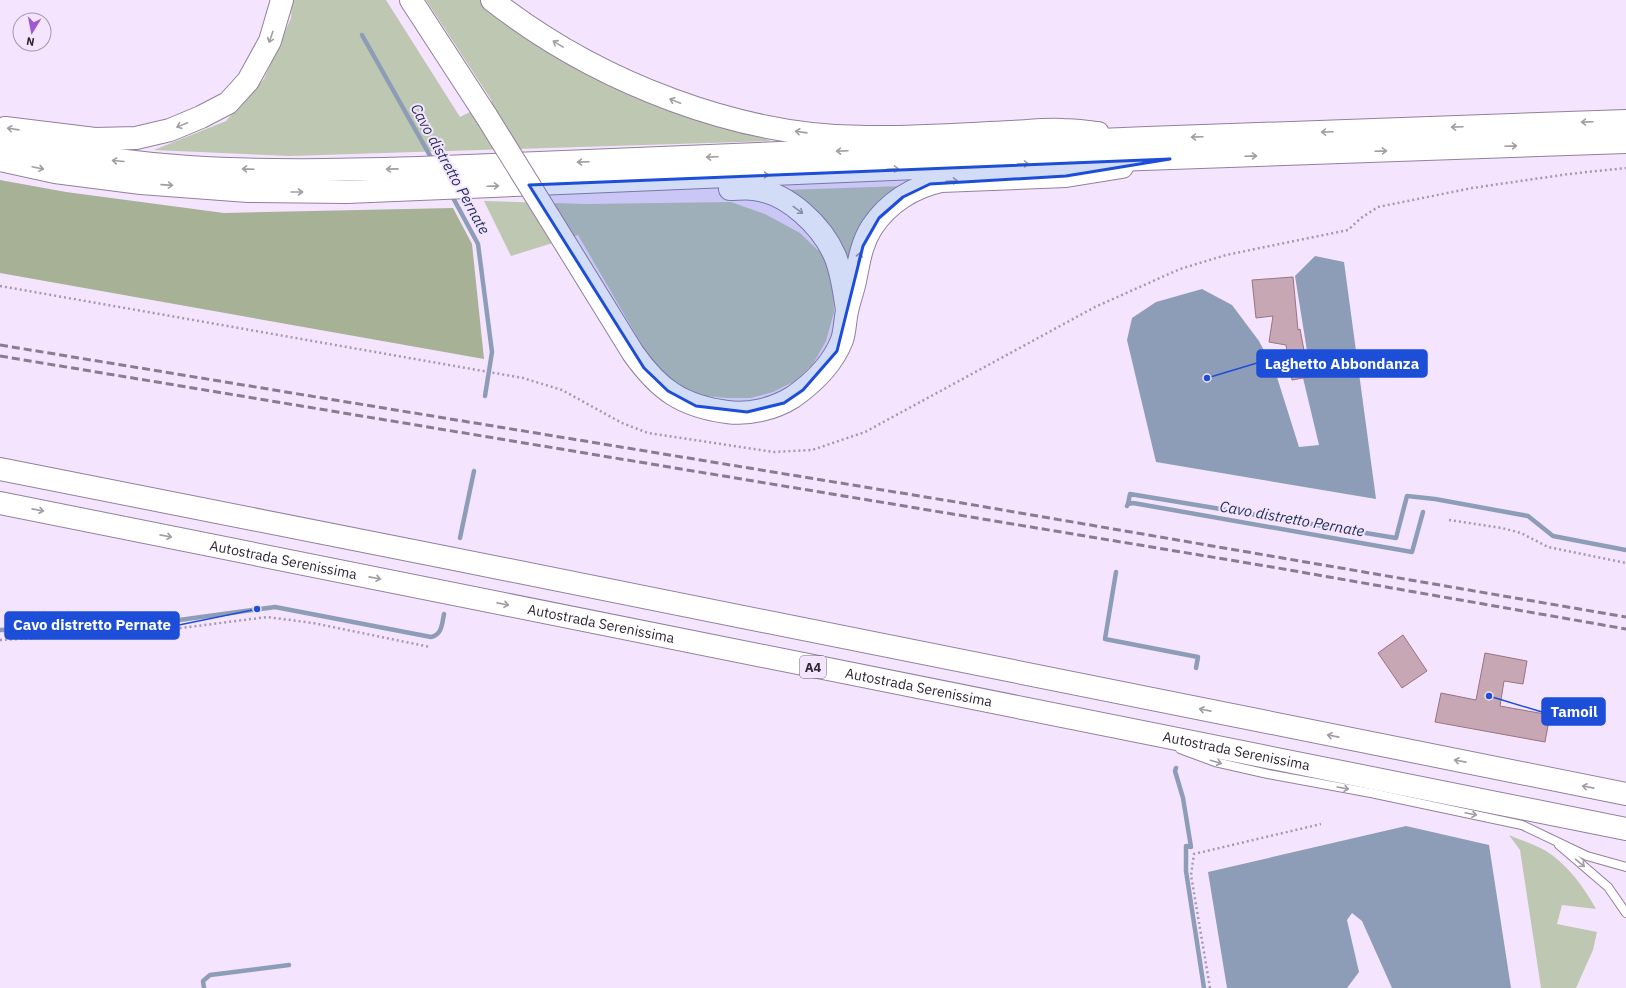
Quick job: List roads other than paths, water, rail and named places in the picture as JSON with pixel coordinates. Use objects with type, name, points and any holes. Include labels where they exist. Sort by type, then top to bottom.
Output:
[{"type":"main road","points":[[0,128],[95,139],[136,138],[170,130],[201,117],[228,103],[248,81],[270,41],[282,0]]},
{"type":"main road","points":[[411,0],[487,117],[644,368],[668,391],[696,406],[732,413],[768,409],[784,403],[803,390],[830,363],[842,340],[847,310],[860,256],[867,236],[879,218],[886,211],[903,197],[915,190],[941,181],[1066,176],[1170,159]]},
{"type":"main road","points":[[492,0],[556,43],[598,67],[634,84],[692,107],[774,128],[836,136],[877,137],[1063,130],[1147,138]]},
{"type":"main road","points":[[0,160],[54,172],[141,183],[248,191],[347,192],[442,178],[1147,138],[1626,121]]},
{"type":"main road","points":[[0,142],[112,160],[190,167],[555,184],[635,193],[755,189],[772,194],[802,213],[817,226],[828,242],[835,256],[842,279],[847,310]]},
{"type":"main road","points":[[555,184],[1050,162],[1626,142]]},
{"type":"main road","points":[[0,469],[457,559],[1626,794]]},
{"type":"main road","name":"Autostrada Serenissima","points":[[0,503],[1626,829]]},
{"type":"lane","points":[[1127,730],[1215,762],[1489,818],[1530,828],[1588,856],[1626,867]]},
{"type":"lane","points":[[1550,838],[1608,887],[1626,913]]},
{"type":"water","points":[[1315,256],[1344,262],[1376,499],[1156,462],[1127,340],[1132,318],[1156,302],[1202,289],[1232,305],[1259,341],[1276,374],[1299,447],[1319,445],[1303,378],[1311,376],[1295,276]]},
{"type":"water","points":[[1406,826],[1489,845],[1511,988],[1392,988],[1362,921],[1352,913],[1347,920],[1359,972],[1347,988],[1227,988],[1208,872]]},
{"type":"waterway","name":"Cavo distretto Pernate","points":[[362,35],[433,161]]},
{"type":"waterway","name":"Cavo distretto Pernate","points":[[451,194],[478,244],[492,352],[485,396]]},
{"type":"waterway","name":"Cavo distretto Pernate","points":[[460,538],[474,471]]},
{"type":"waterway","points":[[1128,504],[1130,494],[1396,538],[1407,496],[1435,499],[1528,516],[1553,536],[1626,550]]},
{"type":"waterway","name":"Cavo distretto Pernate","points":[[1127,506],[1128,504],[1133,503],[1412,552],[1423,512]]},
{"type":"waterway","name":"Cavo distretto Pernate","points":[[1116,572],[1105,639],[1198,657],[1196,668]]},
{"type":"waterway","name":"Cavo distretto Pernate","points":[[0,630],[99,628],[150,624],[275,607],[431,637],[435,636],[439,631],[444,614]]},
{"type":"waterway","name":"Cavo distretto Pernate","points":[[1176,768],[1175,771],[1183,798],[1191,847],[1186,846],[1186,871],[1204,988]]},
{"type":"waterway","name":"Cavo distretto Pernate","points":[[204,988],[203,981],[210,975],[289,965]]},
{"type":"railway","points":[[0,345],[962,503],[1626,617]]},
{"type":"railway","points":[[0,356],[1272,567],[1626,629]]},
{"type":"place","name":"Laghetto Abbondanza","points":[[1207,378]]},
{"type":"place","name":"Cavo distretto Pernate","points":[[257,609]]},
{"type":"place","name":"Tamoil","points":[[1489,696]]}]
